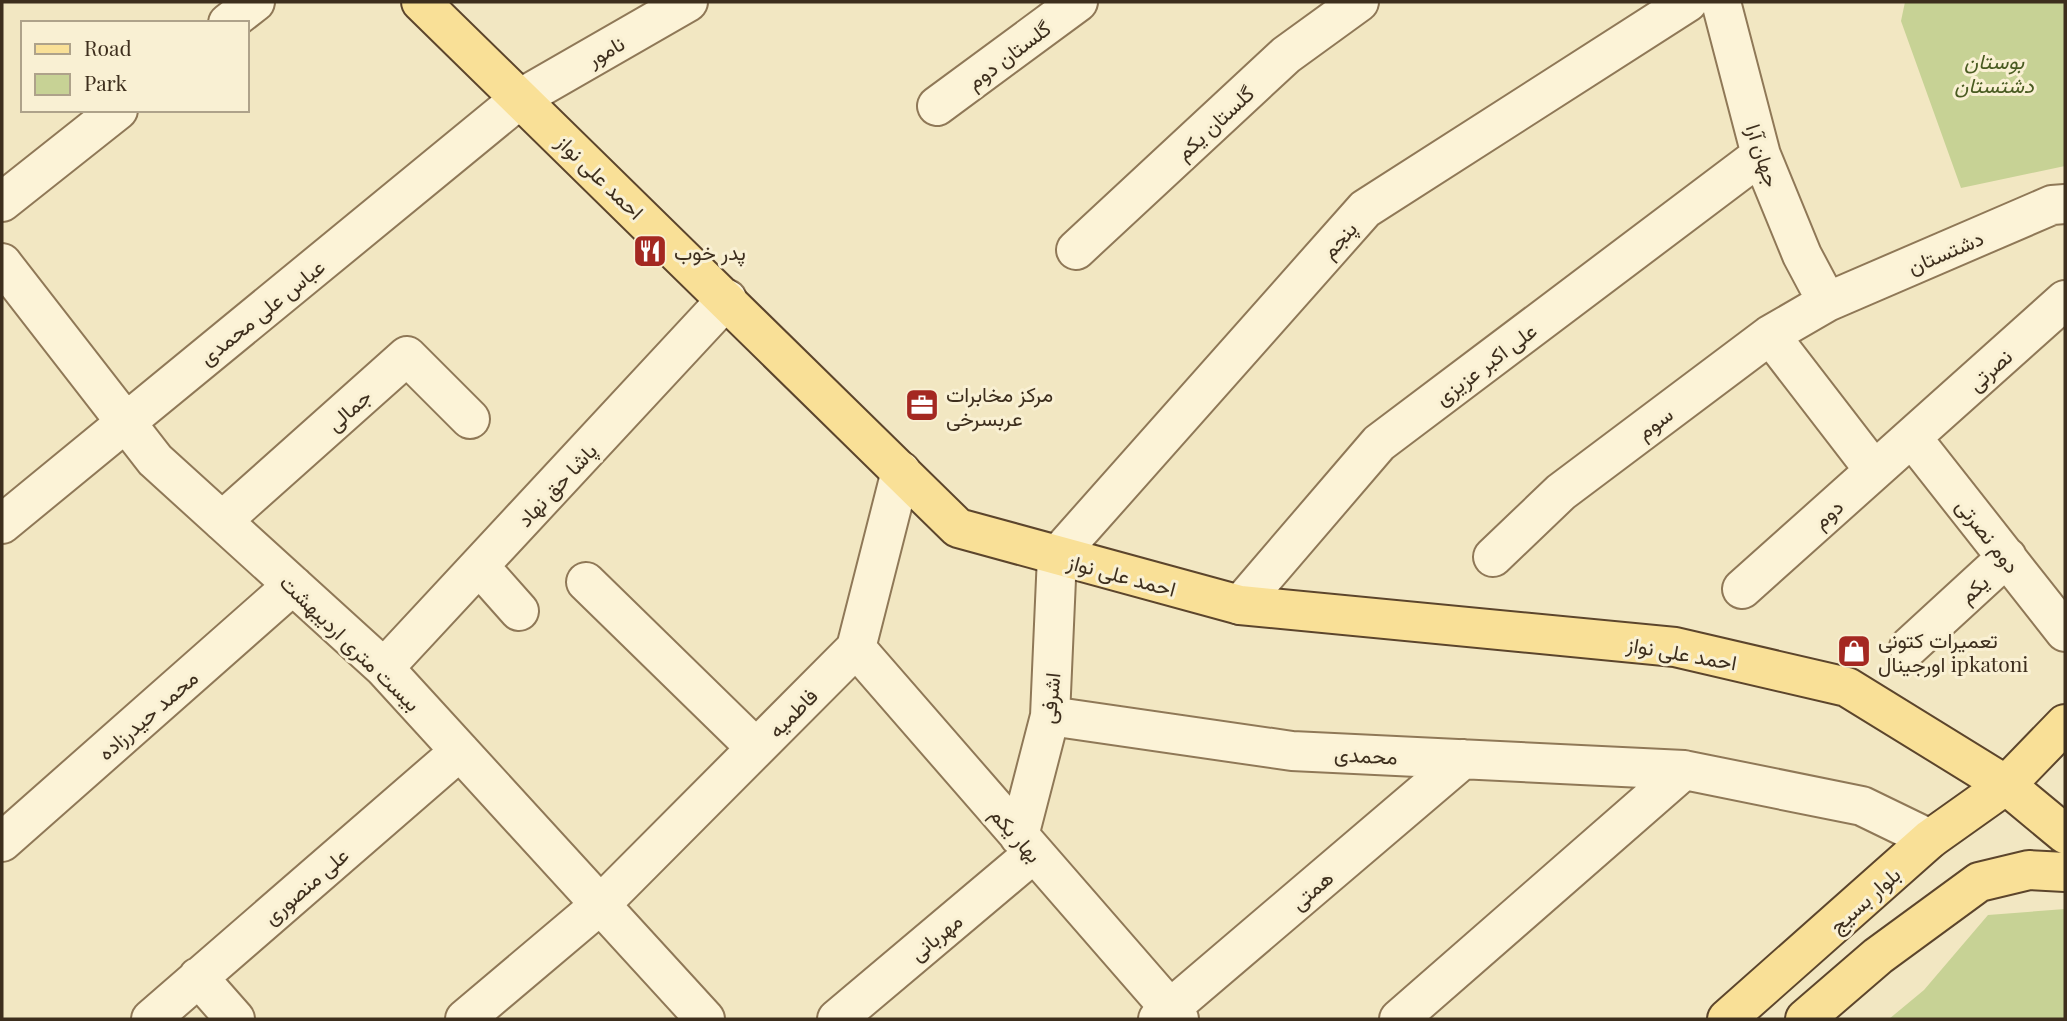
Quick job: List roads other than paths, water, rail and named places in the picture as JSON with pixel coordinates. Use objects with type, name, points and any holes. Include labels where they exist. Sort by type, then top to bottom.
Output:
[{"type":"main road","name":"احمد علی نواز","points":[[421,2],[958,528],[1240,605],[1675,647],[1847,687],[2006,785],[2065,834]]},
{"type":"main road","name":"بلوار بسیج","points":[[1727,1019],[1930,839],[2006,785],[2065,724]]},
{"type":"main road","points":[[1805,1019],[1878,956],[1979,881],[2029,870],[2065,872]]},
{"type":"street","points":[[231,21],[255,2]]},
{"type":"street","name":"نامور","points":[[521,98],[688,2]]},
{"type":"street","name":"گلستان دوم","points":[[937,106],[1078,2]]},
{"type":"street","name":"پنجم","points":[[1057,556],[1365,208],[1688,2]]},
{"type":"street","name":"جهان آرا","points":[[1721,2],[1762,155],[1802,255],[1826,302]]},
{"type":"street","name":"گلستان یکم","points":[[1076,250],[1286,55],[1354,3]]},
{"type":"street","name":"عباس علی محمدی","points":[[2,524],[521,98]]},
{"type":"street","points":[[2,202],[115,112]]},
{"type":"street","name":"علی اکبر عزیزی","points":[[1240,605],[1380,443],[1762,155]]},
{"type":"street","name":"دشتستان","points":[[1826,302],[2052,205],[2065,204]]},
{"type":"street","name":"بیست متری اردیبهشت","points":[[2,263],[155,460],[384,668],[705,1019]]},
{"type":"street","name":"پاشا حق نهاد","points":[[384,668],[727,299]]},
{"type":"street","name":"نصرتی","points":[[1913,439],[2065,300]]},
{"type":"street","name":"سوم","points":[[1493,557],[1561,492],[1770,335],[1826,302]]},
{"type":"street","points":[[1770,335],[1874,470]]},
{"type":"street","name":"جمالی","points":[[222,521],[407,356],[470,419]]},
{"type":"street","name":"دوم","points":[[1742,589],[1874,470],[1913,439]]},
{"type":"street","name":"دوم نصرتی","points":[[1913,439],[2065,632]]},
{"type":"street","points":[[856,648],[901,471]]},
{"type":"street","name":"اشرفی","points":[[1027,844],[1050,716],[1057,556]]},
{"type":"street","name":"یکم","points":[[1909,647],[2007,557]]},
{"type":"street","points":[[479,566],[519,611]]},
{"type":"street","points":[[586,582],[756,748]]},
{"type":"street","name":"محمد حیدرزاده","points":[[2,842],[293,585]]},
{"type":"street","name":"فاطمیه","points":[[465,1019],[600,905],[856,648]]},
{"type":"street","name":"بهار یکم","points":[[856,648],[1027,844],[1169,1016]]},
{"type":"street","name":"محمدی","points":[[1050,716],[1292,751],[1684,770],[1862,806],[1930,839]]},
{"type":"street","name":"علی منصوری","points":[[151,1019],[460,751]]},
{"type":"street","name":"همتی","points":[[1169,1016],[1463,759]]},
{"type":"street","points":[[1399,1019],[1684,770]]},
{"type":"street","name":"مهربانی","points":[[837,1019],[1027,844]]},
{"type":"street","points":[[198,977],[235,1019]]},
{"type":"place","name":"پدر خوب","points":[[650,251]]},
{"type":"place","name":"مرکز مخابرات عربسرخی","points":[[922,405]]},
{"type":"place","name":"تعمیرات کتونی اورجینال ipkatoni","points":[[1854,651]]},
{"type":"park label","name":"بوستان دشتستان","points":[[1994,72]]}]
